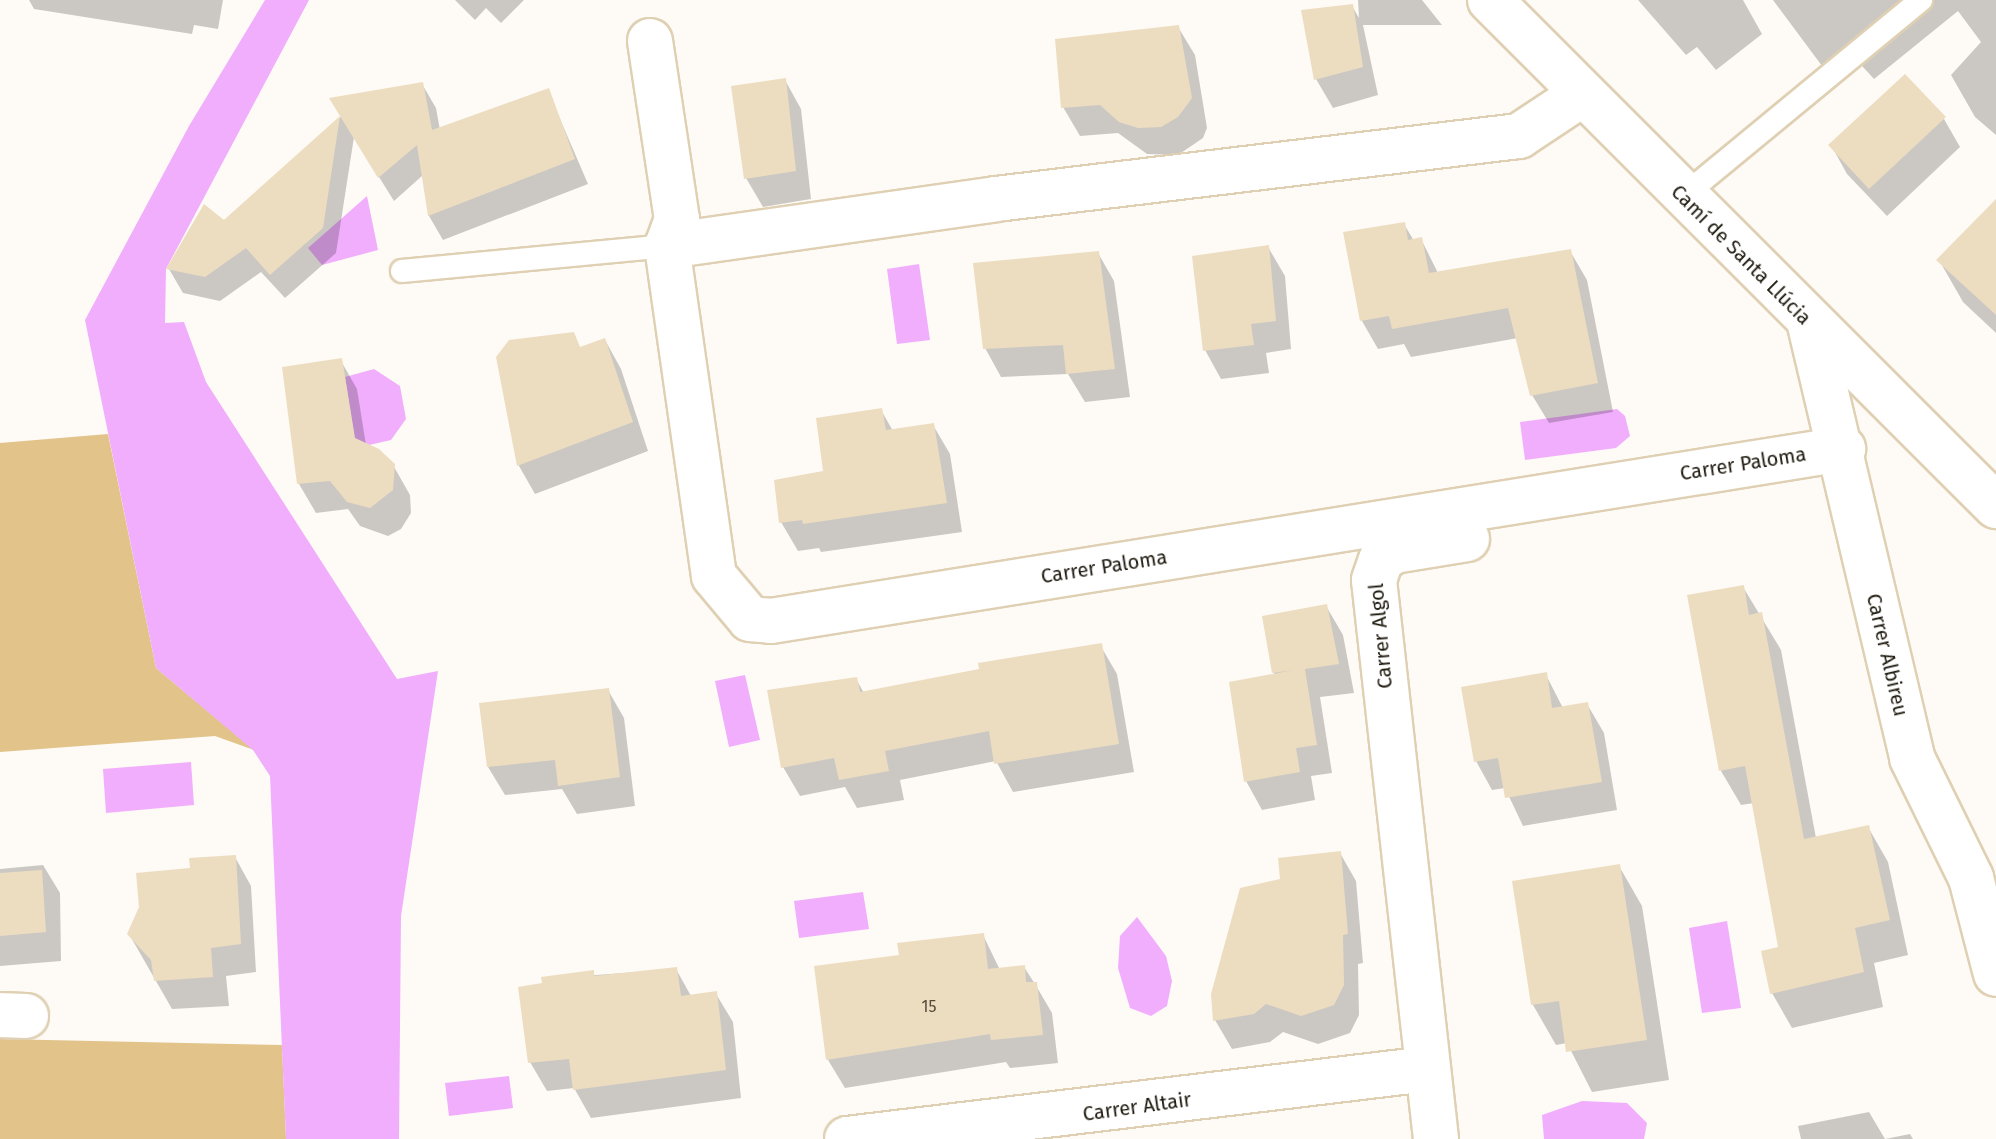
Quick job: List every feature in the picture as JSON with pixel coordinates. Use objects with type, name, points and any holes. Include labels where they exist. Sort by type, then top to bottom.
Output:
[{"type":"street","name":"Camí de Santa Llúcia","points":[[1490,0],[1682,197],[1996,506]]},
{"type":"street","name":"Carrer Paloma","points":[[650,41],[677,219],[667,246],[714,576],[750,619],[771,621],[1846,463]]},
{"type":"street","points":[[667,246],[996,199],[1519,136],[1581,95]]},
{"type":"street","name":"Carrer Albireu","points":[[1810,325],[1846,463],[1887,665],[1912,758],[1971,878],[1996,974]]},
{"type":"street","name":"Carrer Algol","points":[[1436,1139],[1374,580],[1381,560],[1394,551],[1846,463]]},
{"type":"street","name":"Carrer Altair","points":[[847,1139],[1427,1069]]},
{"type":"lane","points":[[1682,197],[1921,0]]},
{"type":"lane","points":[[402,271],[667,246]]},
{"type":"shaded area","points":[[265,0],[309,0],[166,269],[165,323],[184,322],[206,382],[397,679],[438,671],[401,916],[399,1139],[286,1139],[270,776],[253,750],[156,668],[85,320],[189,126]]},
{"type":"shaded area","points":[[367,196],[378,250],[322,265],[308,248]]},
{"type":"shaded area","points":[[919,264],[930,340],[897,344],[887,269]]},
{"type":"shaded area","points":[[374,369],[400,386],[406,419],[391,440],[356,448],[345,377]]},
{"type":"shaded area","points":[[1617,409],[1625,416],[1630,436],[1616,448],[1525,460],[1520,422]]},
{"type":"shaded area","points":[[108,434],[156,668],[254,750],[215,736],[0,752],[0,443]]},
{"type":"shaded area","points":[[745,675],[760,740],[729,747],[715,681]]},
{"type":"shaded area","points":[[191,762],[194,805],[106,813],[103,769]]},
{"type":"shaded area","points":[[863,892],[869,929],[799,938],[794,901]]},
{"type":"shaded area","points":[[1137,917],[1166,956],[1172,981],[1167,1006],[1151,1016],[1130,1008],[1118,968],[1120,936]]},
{"type":"shaded area","points":[[1727,921],[1741,1008],[1702,1013],[1689,928]]},
{"type":"shaded area","points":[[0,1039],[282,1045],[286,1139],[0,1139]]},
{"type":"shaded area","points":[[509,1076],[513,1108],[449,1116],[445,1083]]},
{"type":"shaded area","points":[[1582,1101],[1627,1103],[1647,1123],[1644,1139],[1544,1139],[1542,1115]]},
{"type":"building","points":[[1353,4],[1363,67],[1314,80],[1301,10]]},
{"type":"building","points":[[1179,25],[1192,98],[1178,117],[1161,127],[1138,128],[1119,122],[1100,105],[1061,108],[1055,39]]},
{"type":"building","points":[[1905,74],[1946,117],[1869,189],[1828,145]]},
{"type":"building","points":[[786,78],[796,171],[744,179],[731,86]]},
{"type":"building","points":[[423,82],[432,130],[549,88],[575,159],[428,216],[417,145],[378,178],[329,98]]},
{"type":"building","points":[[340,116],[323,228],[270,275],[246,248],[205,277],[166,269],[204,204],[224,220]]},
{"type":"building","points":[[1996,199],[1996,315],[1936,260]]},
{"type":"building","points":[[1405,222],[1408,240],[1422,237],[1429,273],[1571,249],[1598,383],[1530,396],[1508,308],[1392,329],[1389,316],[1360,321],[1343,232]]},
{"type":"building","points":[[1269,245],[1276,321],[1251,324],[1254,345],[1203,351],[1192,256]]},
{"type":"building","points":[[1099,251],[1115,369],[1066,374],[1063,345],[983,349],[973,263]]},
{"type":"building","points":[[574,332],[580,347],[605,338],[633,422],[517,466],[496,357],[509,340]]},
{"type":"building","points":[[342,358],[355,438],[379,449],[395,464],[393,490],[370,508],[347,502],[330,481],[297,484],[282,367]]},
{"type":"building","points":[[882,408],[886,430],[934,423],[947,503],[803,524],[802,520],[779,523],[774,480],[823,471],[816,418]]},
{"type":"building","points":[[1744,585],[1749,615],[1762,612],[1804,839],[1869,825],[1890,920],[1855,928],[1864,972],[1770,994],[1761,951],[1778,947],[1745,766],[1719,771],[1687,595]]},
{"type":"building","points":[[1327,604],[1339,664],[1305,669],[1317,745],[1296,748],[1300,772],[1244,782],[1229,682],[1294,670],[1272,673],[1262,616]]},
{"type":"building","points":[[1102,643],[1119,744],[994,764],[989,731],[885,751],[889,771],[839,780],[834,758],[781,768],[767,690],[857,677],[860,692],[979,669],[978,663]]},
{"type":"building","points":[[1547,672],[1552,708],[1588,702],[1602,782],[1505,798],[1498,758],[1474,762],[1461,687]]},
{"type":"building","points":[[609,688],[620,777],[558,786],[555,760],[487,767],[479,703]]},
{"type":"building","points":[[1341,851],[1348,934],[1343,935],[1344,985],[1334,1005],[1301,1016],[1266,1004],[1254,1014],[1213,1021],[1211,994],[1240,888],[1280,879],[1278,858]]},
{"type":"building","points":[[236,855],[241,944],[211,948],[213,977],[154,981],[151,960],[127,934],[139,907],[136,873],[190,868],[189,858]]},
{"type":"building","points":[[1620,864],[1647,1040],[1566,1052],[1559,1001],[1531,1005],[1512,881]]},
{"type":"building","points":[[42,870],[46,932],[0,936],[0,873]]},
{"type":"building","points":[[984,933],[988,969],[1025,965],[1026,982],[1037,982],[1043,1035],[991,1040],[990,1034],[826,1060],[814,966],[899,955],[897,943]]},
{"type":"building","points":[[677,967],[681,996],[717,991],[726,1070],[573,1090],[569,1059],[528,1063],[518,987],[542,983],[541,977],[594,970],[594,976]]}]
